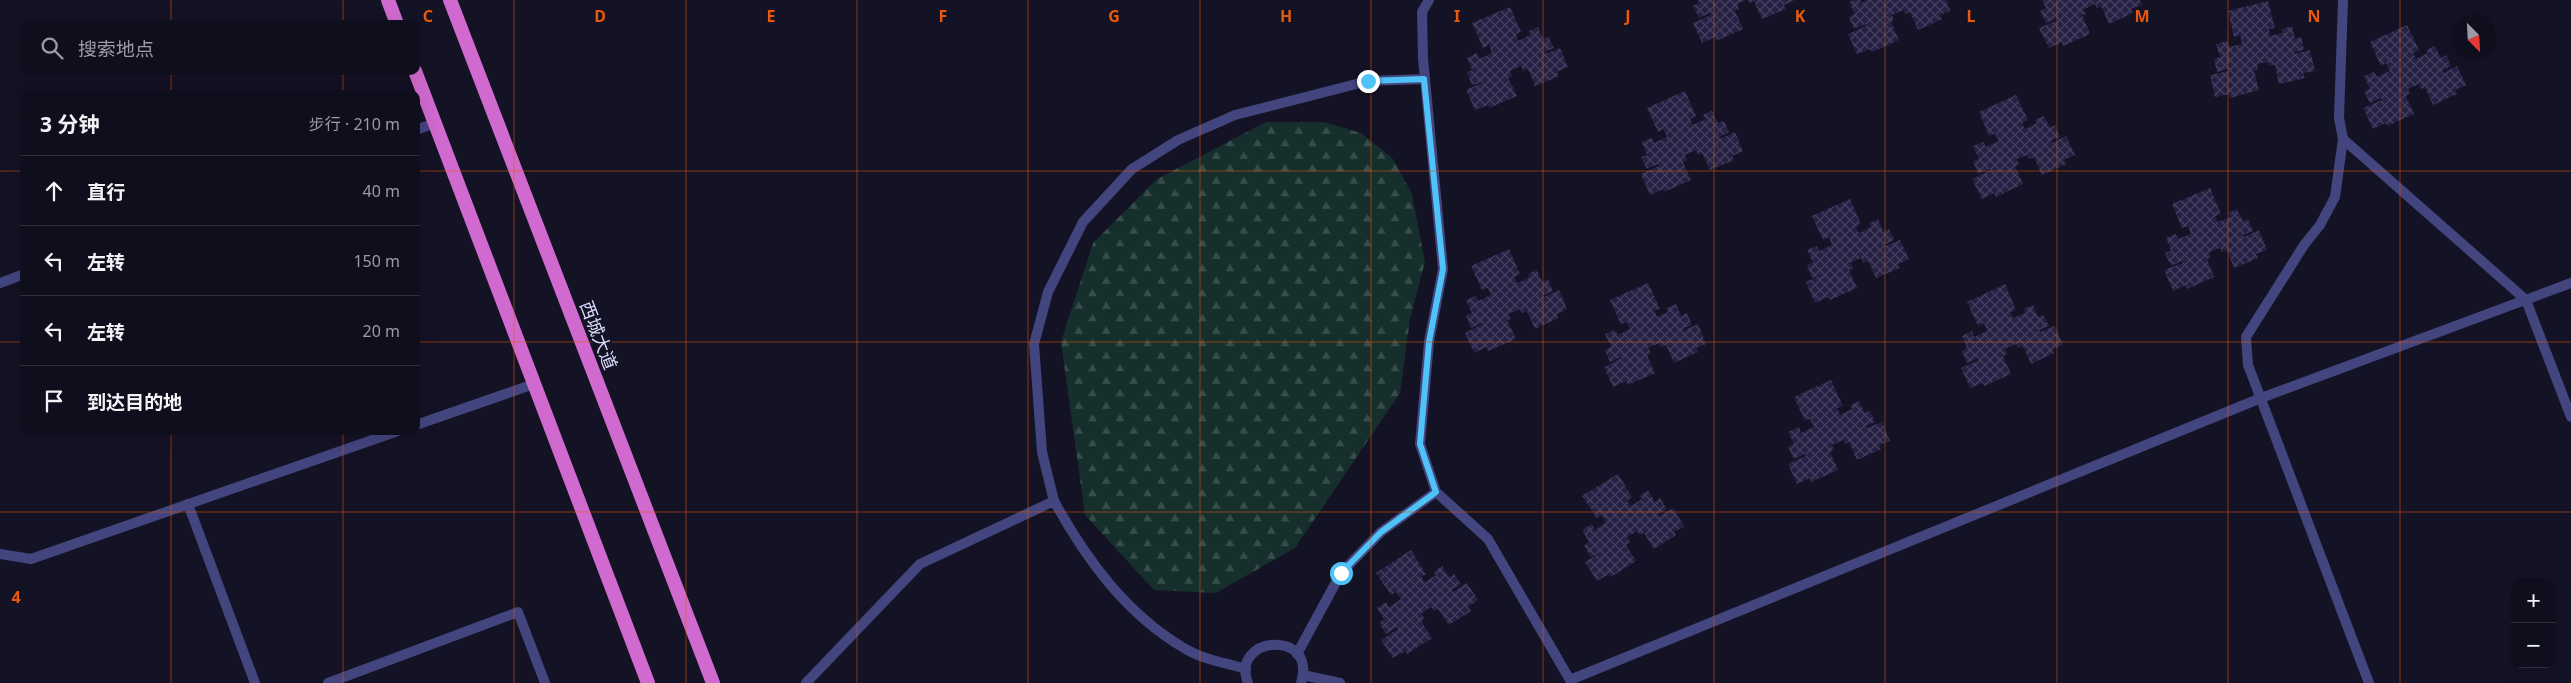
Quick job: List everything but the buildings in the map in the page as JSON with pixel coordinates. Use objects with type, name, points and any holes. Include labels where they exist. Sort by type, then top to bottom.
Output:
[{"type":"highway","points":[[388,0],[396,20]]},
{"type":"highway","name":"西城大道","points":[[450,0],[713,683]]},
{"type":"highway","points":[[417,75],[648,683]]},
{"type":"street","points":[[1429,0],[1422,12],[1424,79],[1443,269],[1429,342],[1420,444],[1436,492],[1488,539],[1570,680],[2261,398],[2571,283]]},
{"type":"street","points":[[2343,0],[2339,118],[2343,139],[2336,197],[2320,225],[2275,288],[2246,337],[2248,365],[2369,683]]},
{"type":"street","points":[[1246,669],[1185,649],[1127,605],[1084,551],[1054,501],[1042,452],[1034,344],[1048,292],[1083,222],[1132,169],[1178,140],[1234,115],[1368,81],[1424,79]]},
{"type":"street","points":[[420,129],[435,123]]},
{"type":"street","points":[[2343,139],[2526,300],[2571,417]]},
{"type":"street","points":[[0,283],[20,276]]},
{"type":"street","points":[[420,424],[534,384]]},
{"type":"street","points":[[0,554],[31,559],[386,435]]},
{"type":"street","points":[[1297,654],[1341,573],[1381,532],[1436,492]]},
{"type":"street","points":[[806,683],[920,564],[1054,501]]},
{"type":"street","points":[[188,504],[255,683]]},
{"type":"street","points":[[328,683],[518,612],[545,683]]},
{"type":"street","points":[[1248,683],[1246,669],[1253,654],[1266,644],[1278,643],[1288,647],[1297,654],[1302,664],[1302,679],[1340,683]]},
{"type":"green space","points":[[1266,122],[1324,122],[1361,133],[1393,159],[1412,194],[1425,262],[1410,319],[1400,393],[1295,548],[1216,593],[1154,590],[1085,515],[1061,342],[1093,243],[1157,179]]},
{"type":"route","points":[[1341,573],[1381,532],[1436,492],[1420,444],[1429,342],[1443,269],[1424,79],[1368,81]]}]
